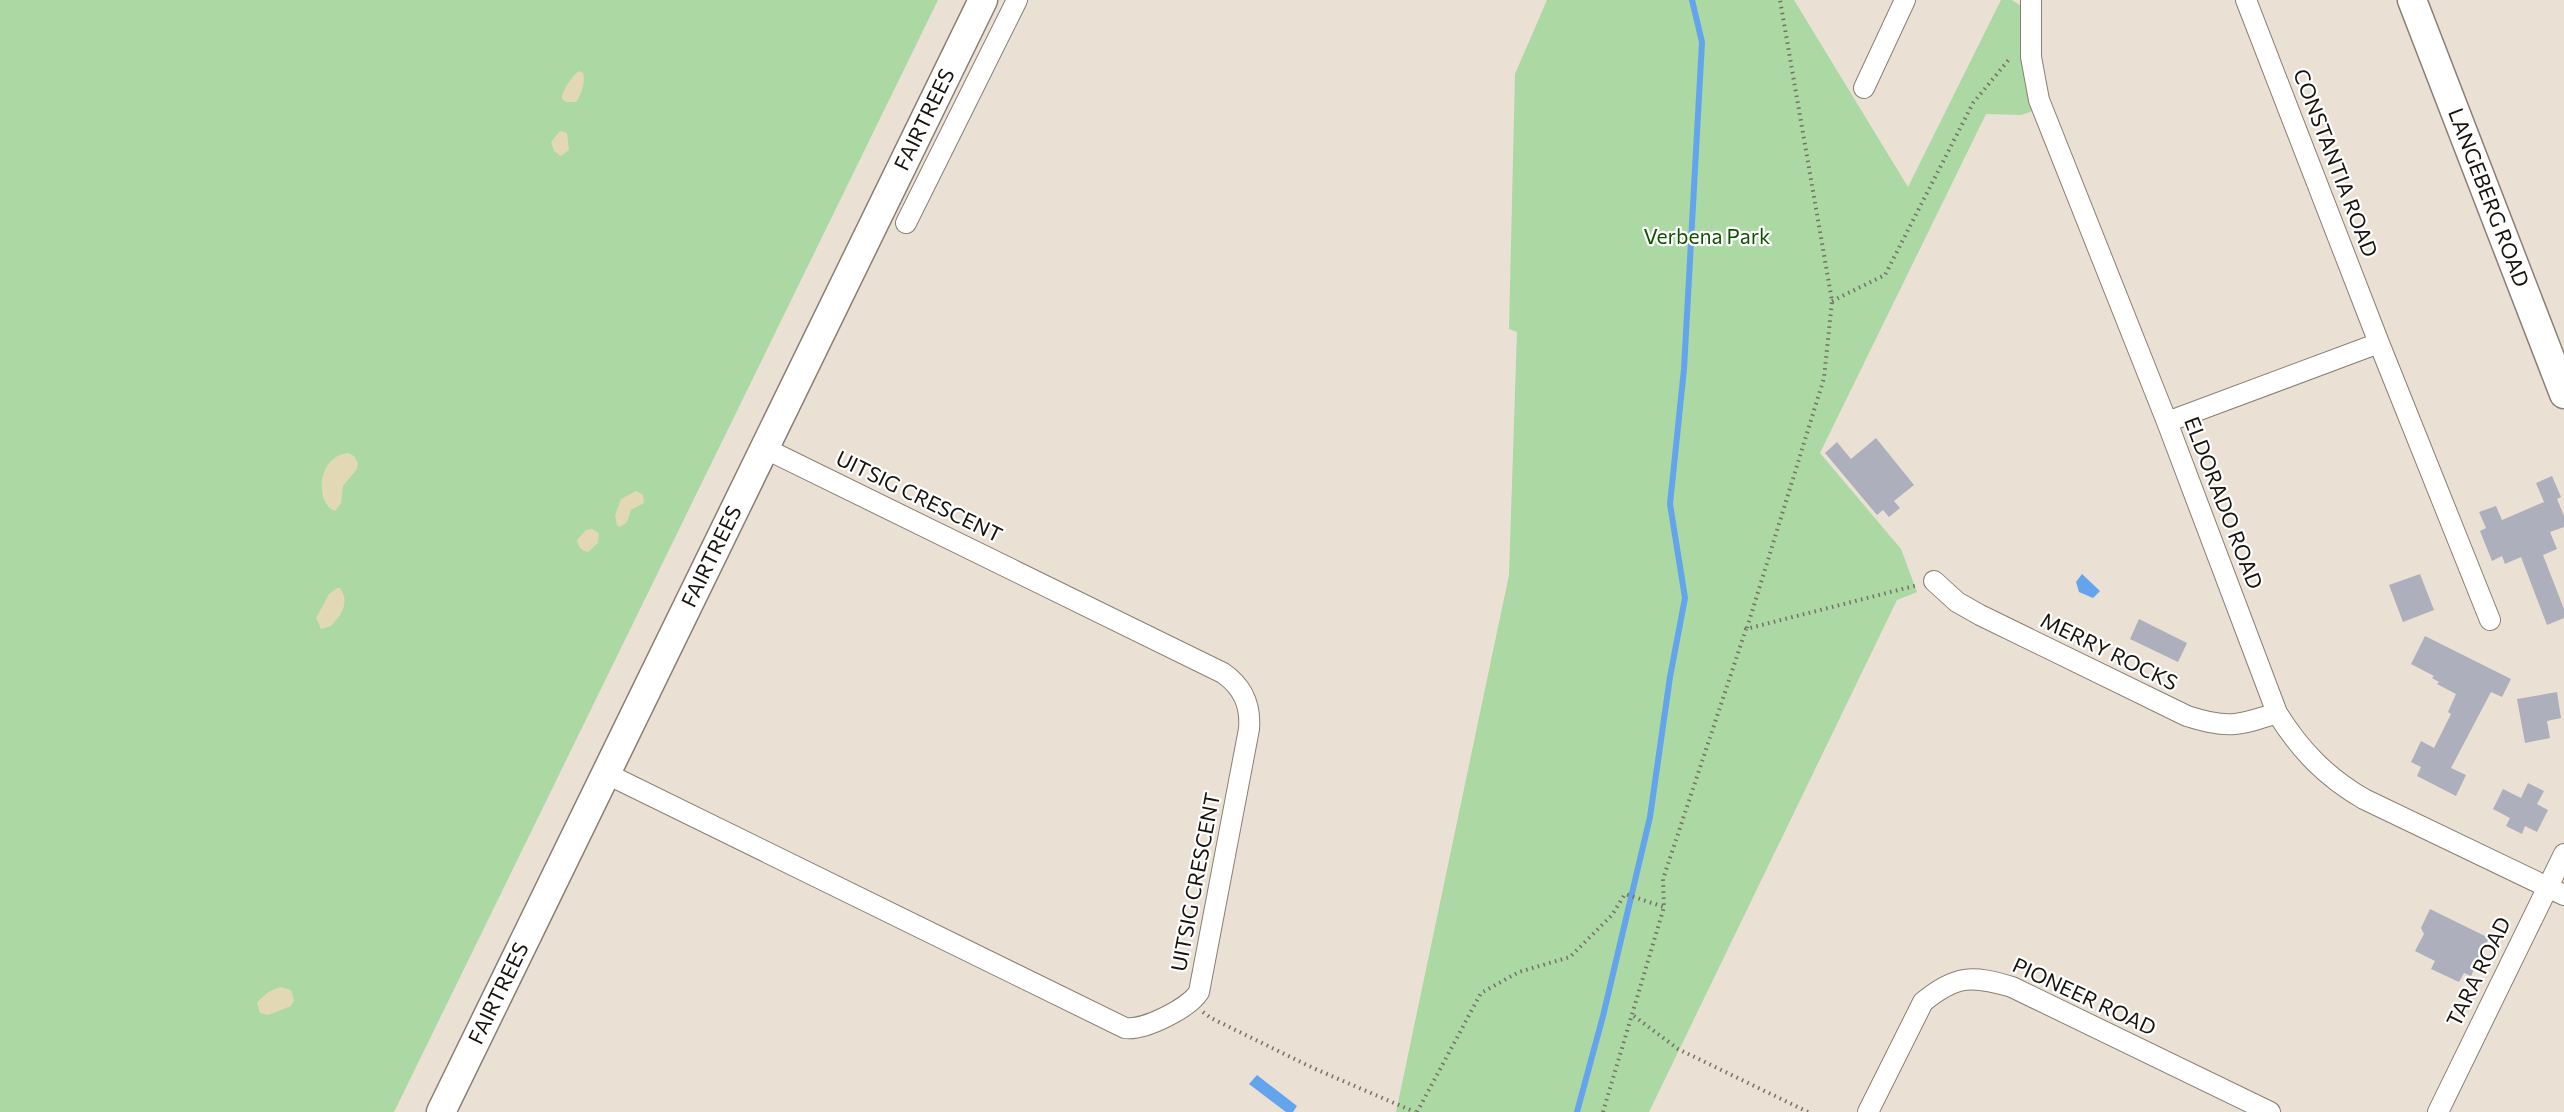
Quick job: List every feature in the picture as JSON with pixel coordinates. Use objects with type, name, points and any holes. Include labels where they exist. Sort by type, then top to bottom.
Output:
[{"type":"main road","name":"FAIRTREES","points":[[441,1112],[983,0]]},
{"type":"main road","name":"LANGEBERG ROAD","points":[[2412,0],[2564,394]]},
{"type":"street","points":[[906,223],[1017,0]]},
{"type":"street","points":[[1864,88],[1905,0]]},
{"type":"street","name":"ELDORADO ROAD","points":[[2031,0],[2029,36],[2035,80],[2045,116],[2167,422],[2277,713],[2302,751],[2338,784],[2364,799],[2556,891]]},
{"type":"street","name":"CONSTANTIA ROAD","points":[[2246,0],[2379,343],[2490,620]]},
{"type":"street","points":[[941,87],[968,99]]},
{"type":"street","points":[[2167,422],[2379,343]]},
{"type":"street","name":"UITSIG CRESCENT","points":[[605,773],[1125,1028],[1140,1029],[1191,1002],[1200,986],[1249,729],[1247,701],[1238,686],[1223,673],[764,448]]},
{"type":"street","name":"MERRY ROCKS","points":[[1934,581],[1957,602],[1980,615],[2187,716],[2217,725],[2231,726],[2277,713]]},
{"type":"street","name":"TARA ROAD","points":[[2438,1112],[2556,891],[2564,854]]},
{"type":"street","name":"PIONEER ROAD","points":[[1868,1112],[1923,1002],[1955,980],[1972,978],[2012,987],[2270,1112]]},
{"type":"path","points":[[1604,1112],[1634,1016],[1664,907],[1663,879],[1746,628],[1824,378],[1832,301],[1780,0]]},
{"type":"path","points":[[1832,301],[1885,275],[1973,103],[2029,36]]},
{"type":"path","points":[[1746,628],[1934,581]]},
{"type":"path","points":[[1191,1002],[1211,1018],[1303,1063],[1416,1112],[1481,993],[1519,972],[1570,957],[1612,915],[1625,894],[1664,907]]},
{"type":"path","points":[[1634,1016],[1678,1049],[1808,1112]]},
{"type":"green space","points":[[0,0],[938,0],[394,1112],[0,1112]]},
{"type":"green space","name":"Verbena Park","points":[[1547,0],[1794,0],[1908,187],[2001,0],[2012,0],[2021,6],[2021,60],[2033,111],[2021,115],[1986,114],[1820,453],[1901,549],[1917,592],[1897,600],[1649,1112],[1396,1112],[1509,575],[1517,332],[1509,329],[1515,74]]},
{"type":"sand","points":[[579,71],[583,73],[584,80],[580,96],[576,102],[566,102],[562,99],[564,92]]},
{"type":"sand","points":[[560,131],[567,133],[569,150],[561,156],[554,151],[551,142]]},
{"type":"sand","points":[[348,453],[354,456],[358,463],[357,469],[343,486],[341,503],[335,511],[324,500],[322,481],[324,472],[337,456]]},
{"type":"sand","points":[[636,491],[643,495],[644,503],[631,510],[627,522],[620,527],[617,525],[615,515],[621,499]]},
{"type":"sand","points":[[592,529],[599,533],[598,543],[588,552],[581,548],[577,540],[586,530]]},
{"type":"sand","points":[[340,588],[343,593],[343,608],[331,626],[321,629],[316,618],[329,594]]},
{"type":"sand","points":[[281,987],[291,990],[294,1000],[291,1006],[268,1015],[260,1013],[257,1003],[268,993]]},
{"type":"water","points":[[2082,574],[2100,591],[2093,598],[2079,592],[2076,582]]},
{"type":"water","points":[[1257,1075],[1297,1106],[1293,1112],[1286,1112],[1249,1084]]},
{"type":"building","points":[[1876,438],[1914,485],[1894,501],[1900,508],[1889,517],[1883,510],[1877,515],[1825,453],[1837,442],[1851,459]]},
{"type":"building","points":[[2552,476],[2561,497],[2557,499],[2564,516],[2564,527],[2550,532],[2557,549],[2543,555],[2564,609],[2564,618],[2547,625],[2521,557],[2505,564],[2502,556],[2492,561],[2480,531],[2486,528],[2479,512],[2496,506],[2502,520],[2544,502],[2536,483]]},
{"type":"building","points":[[2420,574],[2434,610],[2403,622],[2389,585]]},
{"type":"building","points":[[2139,619],[2187,643],[2178,662],[2130,639]]},
{"type":"building","points":[[2425,636],[2511,679],[2502,697],[2491,692],[2451,768],[2466,775],[2456,796],[2417,776],[2421,767],[2411,762],[2421,741],[2434,748],[2451,714],[2448,712],[2456,694],[2437,684],[2439,682],[2432,678],[2434,676],[2411,664]]},
{"type":"building","points":[[2557,692],[2561,718],[2547,721],[2550,738],[2525,743],[2517,699]]},
{"type":"building","points":[[2528,783],[2544,791],[2537,804],[2548,810],[2537,832],[2525,826],[2522,834],[2506,826],[2510,818],[2493,809],[2503,789],[2521,798]]},
{"type":"building","points":[[2430,909],[2489,938],[2471,976],[2464,973],[2459,982],[2431,969],[2435,961],[2415,951],[2424,934],[2421,928]]},
{"type":"waterway","points":[[1577,1112],[1603,1016],[1650,817],[1670,677],[1685,598],[1670,504],[1684,369],[1702,42],[1692,0]]}]
